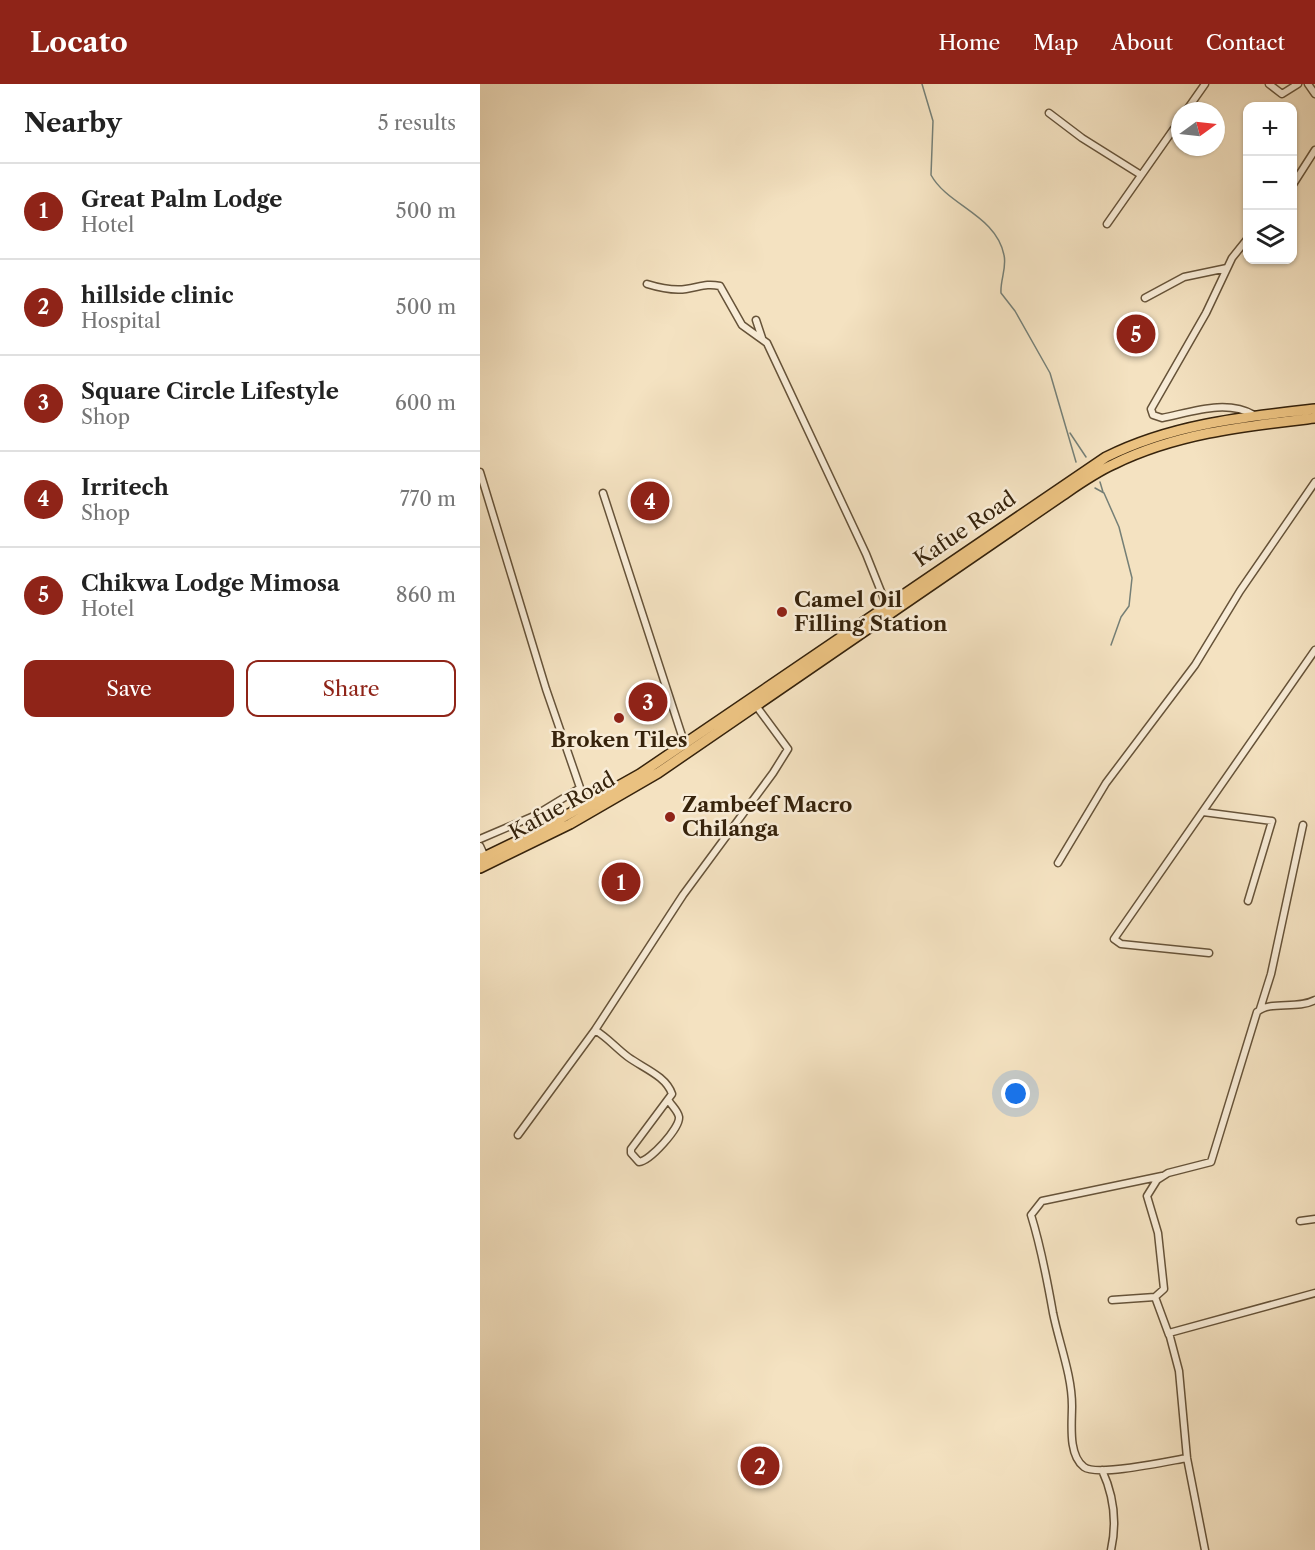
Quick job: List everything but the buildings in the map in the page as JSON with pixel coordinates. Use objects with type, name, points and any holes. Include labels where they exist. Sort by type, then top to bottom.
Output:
[{"type":"highway","name":"Kafue Road","points":[[482,858],[586,806],[685,745],[886,604],[1106,457],[1135,444],[1179,430],[1255,416],[1315,409]]},
{"type":"highway","name":"Kafue Road","points":[[480,867],[526,848],[607,803],[757,707],[1053,501],[1112,465],[1154,447],[1186,438],[1249,426],[1315,418]]},
{"type":"street","points":[[1192,102],[1205,84]]},
{"type":"street","points":[[1269,84],[1282,94],[1298,84]]},
{"type":"street","points":[[1308,84],[1315,94]]},
{"type":"street","points":[[1049,114],[1141,175]]},
{"type":"street","points":[[1107,225],[1171,133]]},
{"type":"street","points":[[1297,179],[1315,150]]},
{"type":"street","points":[[1243,243],[1236,251],[1197,328],[1151,409],[1153,415],[1158,417],[1226,406],[1239,408],[1255,416]]},
{"type":"street","points":[[1145,298],[1184,277],[1227,268]]},
{"type":"street","points":[[647,284],[666,289],[686,289],[706,283],[720,286],[742,325],[762,338],[769,347],[862,545],[886,604]]},
{"type":"street","points":[[756,320],[762,338]]},
{"type":"street","points":[[480,471],[520,606],[586,806]]},
{"type":"street","points":[[1058,863],[1106,783],[1195,664],[1240,591],[1315,482]]},
{"type":"street","points":[[603,493],[685,745]]},
{"type":"street","points":[[1209,952],[1121,944],[1114,939],[1315,650]]},
{"type":"street","points":[[518,1135],[595,1030],[683,895],[773,773],[788,749],[757,707]]},
{"type":"street","points":[[480,839],[534,816],[580,788]]},
{"type":"street","points":[[1203,812],[1272,821],[1248,901]]},
{"type":"street","points":[[1187,1458],[1102,1470],[1085,1469],[1078,1460],[1072,1438],[1072,1404],[1063,1353],[1031,1215],[1042,1201],[1162,1176],[1184,1167],[1210,1163],[1254,1018],[1260,1009],[1271,974],[1303,825]]},
{"type":"street","points":[[480,846],[482,858]]},
{"type":"street","points":[[1260,1009],[1267,1006],[1299,1006],[1315,1000]]},
{"type":"street","points":[[595,1030],[667,1084],[672,1094],[632,1149],[631,1153],[639,1162],[653,1156],[678,1122],[678,1113],[669,1101]]},
{"type":"street","points":[[1112,1300],[1155,1297],[1162,1292],[1164,1279],[1157,1228],[1146,1198],[1162,1176]]},
{"type":"street","points":[[1300,1221],[1315,1219]]},
{"type":"street","points":[[1169,1335],[1315,1293]]},
{"type":"street","points":[[1155,1297],[1179,1371],[1187,1458],[1205,1550]]},
{"type":"street","points":[[1102,1470],[1108,1484],[1115,1520],[1112,1550]]},
{"type":"waterway","points":[[922,84],[933,121],[931,175],[948,195],[982,220],[999,241],[1005,260],[1001,293],[1015,311],[1050,373],[1076,462]]},
{"type":"waterway","points":[[1070,433],[1086,457]]},
{"type":"waterway","points":[[1100,482],[1103,492]]},
{"type":"waterway","points":[[1095,488],[1104,493],[1119,527],[1132,578],[1129,606],[1121,617],[1111,645]]},
{"type":"place","name":"Chikwa Lodge Mimosa","points":[[1136,334]]},
{"type":"place","name":"Irritech","points":[[650,501]]},
{"type":"place","name":"Camel Oil Filling Station","points":[[782,612]]},
{"type":"place","name":"Square Circle Lifestyle","points":[[648,702]]},
{"type":"place","name":"Broken Tiles","points":[[619,718]]},
{"type":"place","name":"Zambeef Macro Chilanga","points":[[670,817]]},
{"type":"place","name":"Great Palm Lodge","points":[[621,882]]},
{"type":"place","name":"hillside clinic","points":[[760,1466]]}]
